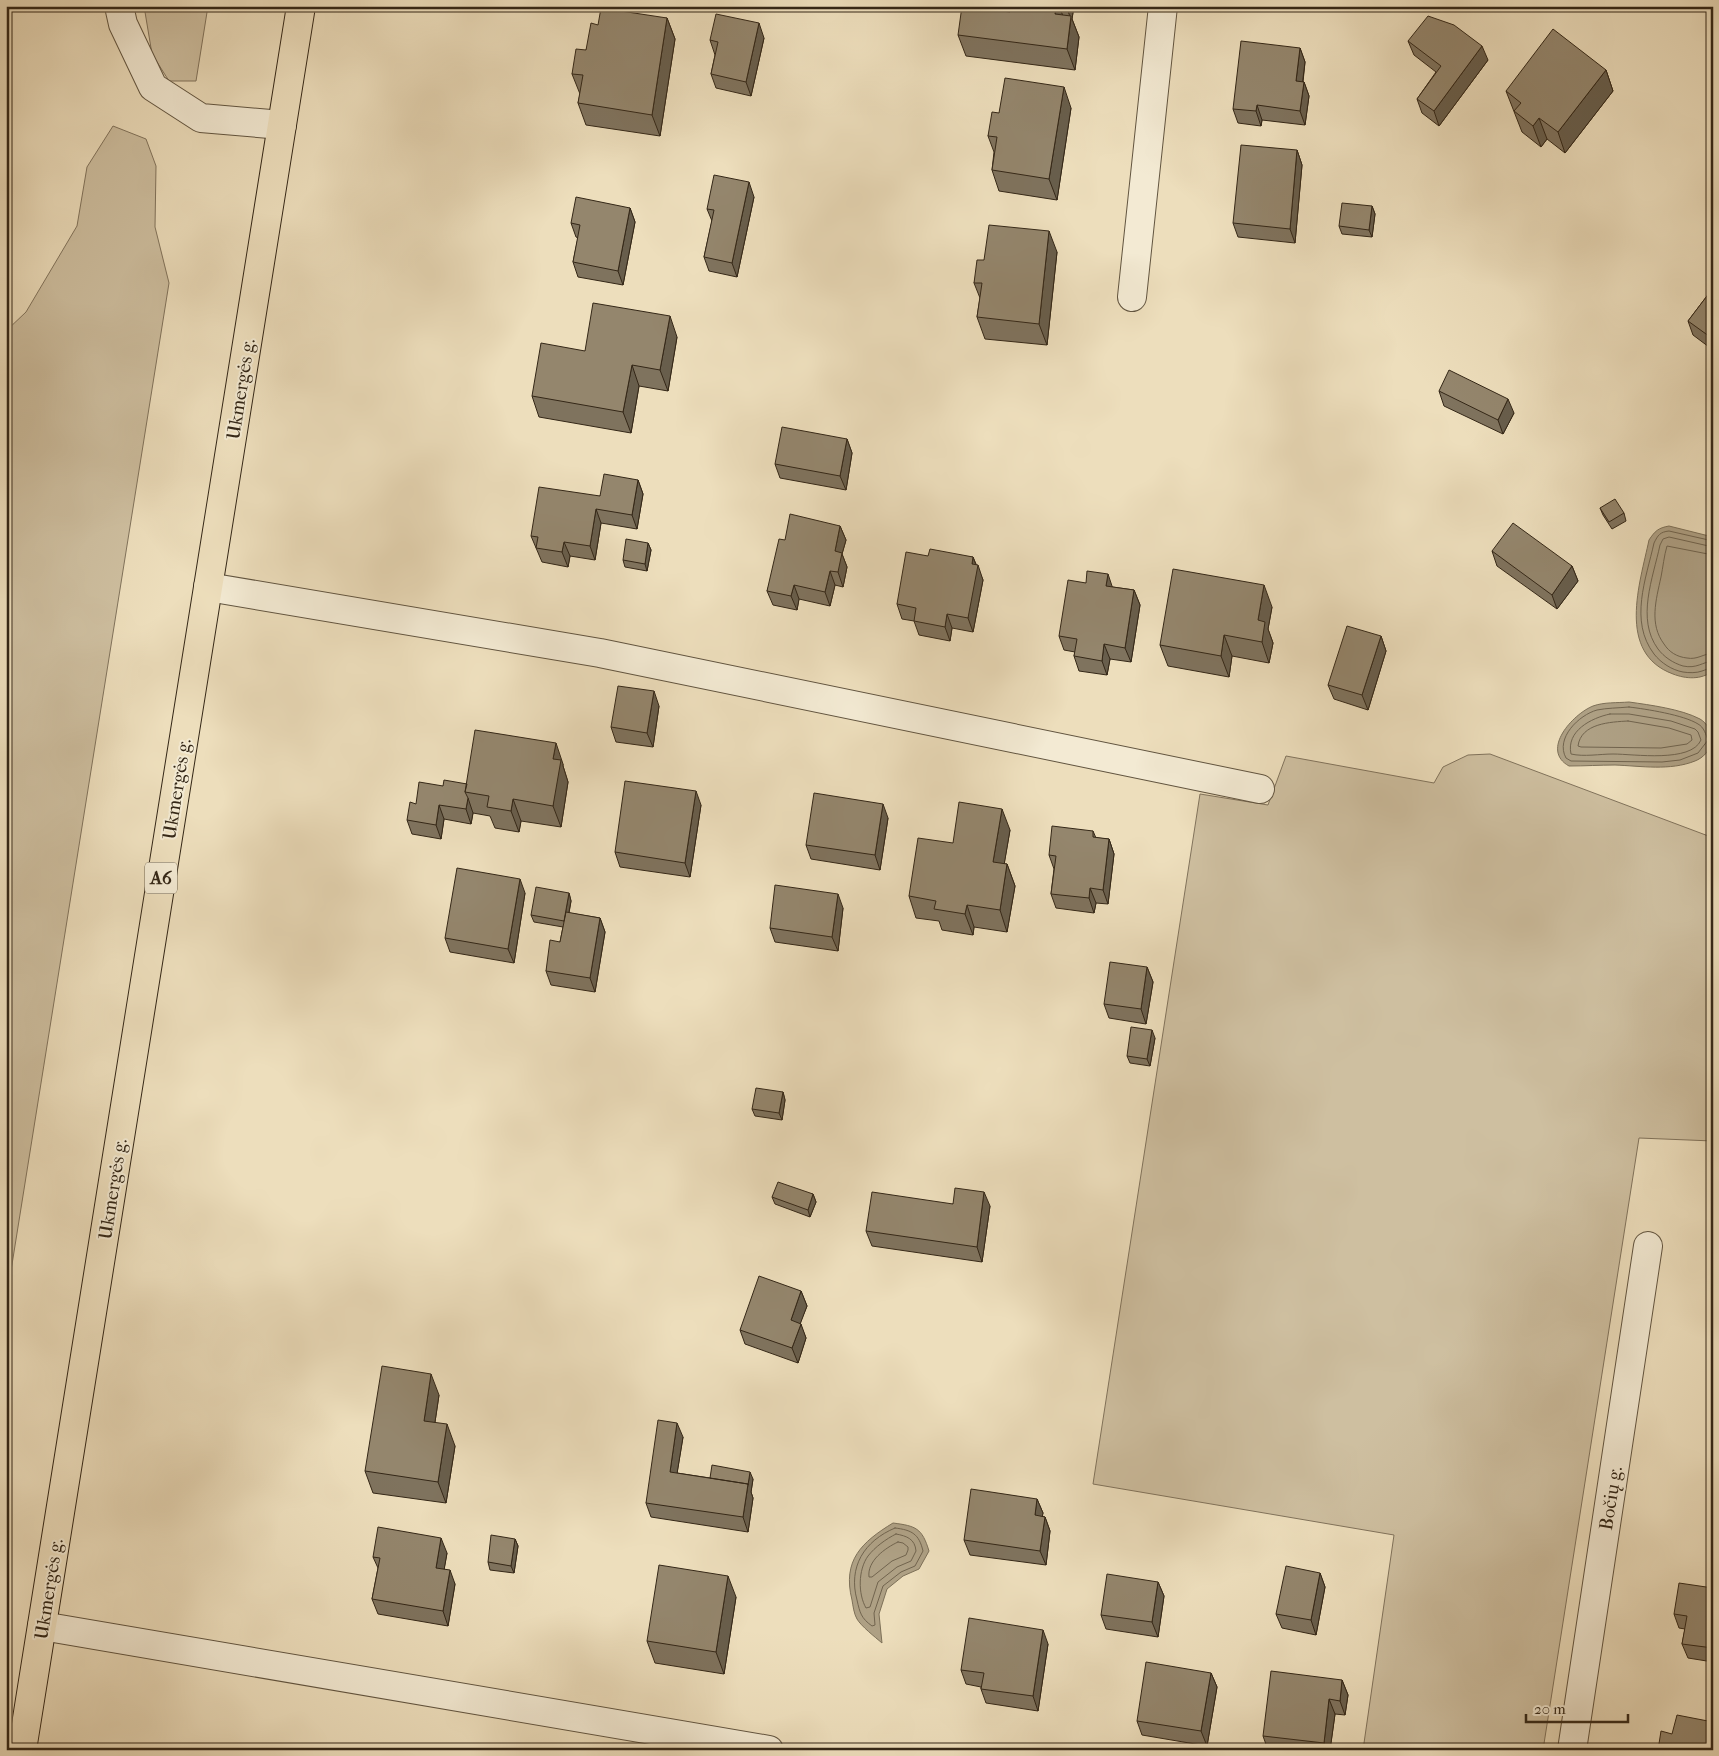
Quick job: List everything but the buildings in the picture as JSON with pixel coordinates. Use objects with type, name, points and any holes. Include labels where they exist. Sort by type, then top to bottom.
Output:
[{"type":"highway","name":"Ukmergės g.","points":[[22,1750],[301,6]]},
{"type":"street","points":[[119,6],[123,24],[153,88],[201,118],[282,125]]},
{"type":"street","points":[[1132,297],[1163,6]]},
{"type":"street","points":[[208,587],[600,652],[1260,789]]},
{"type":"street","name":"Bočių g.","points":[[1572,1750],[1648,1246]]},
{"type":"street","points":[[42,1626],[769,1750]]},
{"type":"shaded area","points":[[144,6],[208,6],[196,81],[169,81],[152,54]]},
{"type":"shaded area","points":[[113,126],[146,139],[156,166],[155,227],[169,283],[6,1302],[6,331],[26,312],[77,226],[87,167]]},
{"type":"shaded area","points":[[1490,754],[1711,837],[1713,828],[1713,1141],[1639,1138],[1543,1750],[1363,1750],[1394,1535],[1093,1484],[1200,794],[1268,805],[1286,756],[1434,783],[1443,767],[1468,755]]},
{"type":"water","points":[[1669,526],[1713,537],[1713,671],[1704,676],[1688,678],[1678,676],[1655,664],[1644,650],[1638,634],[1636,615],[1638,596],[1649,540],[1657,530]]},
{"type":"water","points":[[1629,702],[1675,710],[1700,719],[1707,725],[1711,734],[1711,744],[1708,750],[1704,756],[1695,761],[1666,767],[1569,766],[1561,759],[1558,751],[1559,742],[1569,724],[1577,716],[1593,706],[1606,703]]},
{"type":"water","points":[[893,1523],[913,1527],[921,1533],[929,1551],[919,1569],[903,1576],[887,1589],[879,1614],[882,1643],[856,1617],[850,1586],[850,1574],[852,1563],[864,1545],[872,1537]]}]
